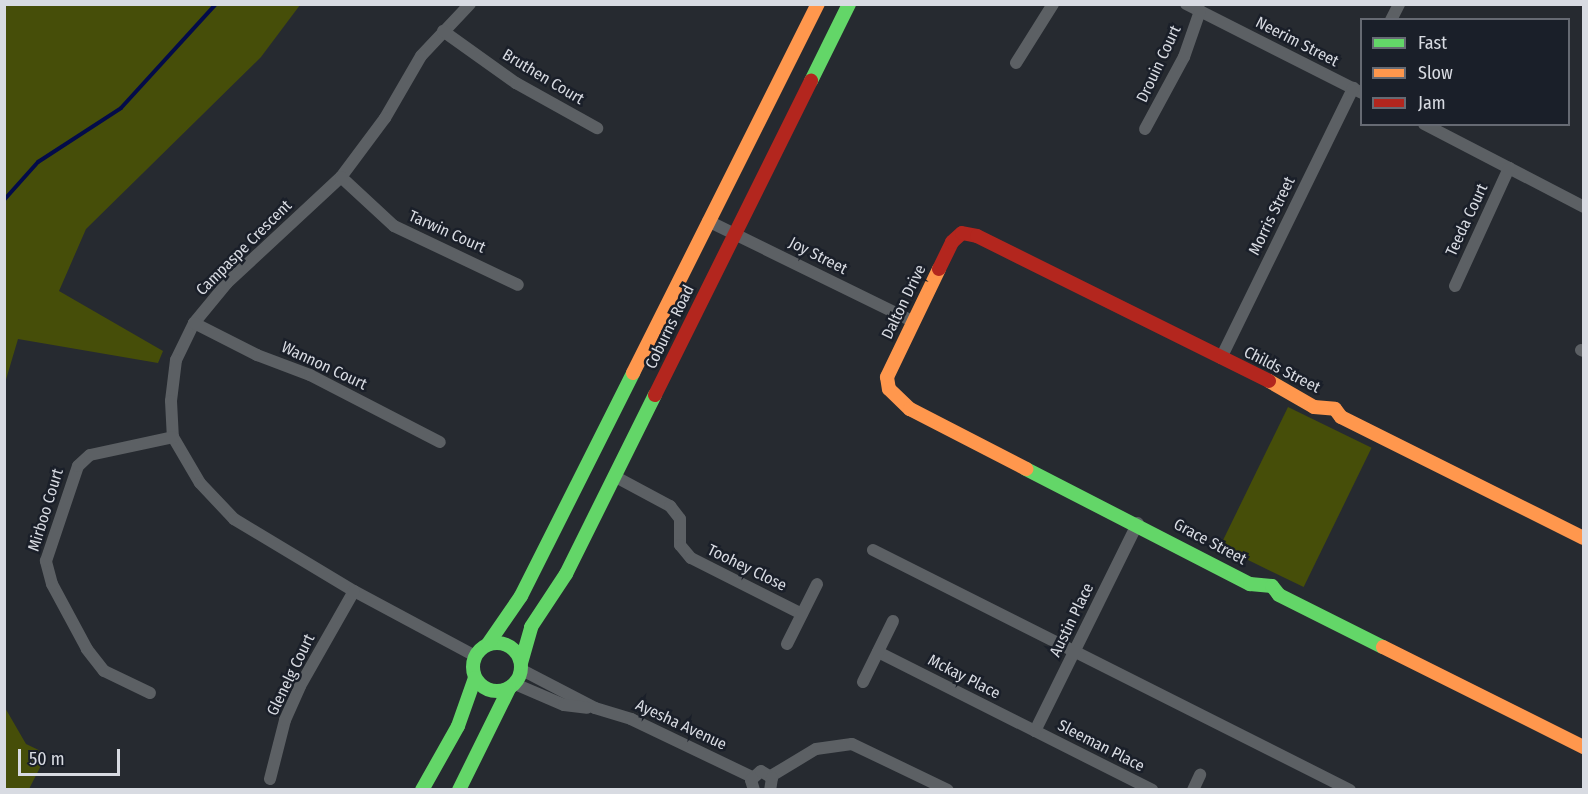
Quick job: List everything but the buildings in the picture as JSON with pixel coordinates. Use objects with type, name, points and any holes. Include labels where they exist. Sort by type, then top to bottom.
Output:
[{"type":"street","name":"Campaspe Crescent","points":[[470,4],[421,56],[385,118],[341,177],[227,283],[194,323],[177,360],[171,400],[173,438],[200,483],[234,519],[354,591],[476,656]]},
{"type":"street","name":"Coburns Road","points":[[488,644],[521,596],[818,4]]},
{"type":"street","name":"Coburns Road","points":[[521,667],[531,627],[566,574],[849,4]]},
{"type":"street","points":[[1017,63],[1053,4]]},
{"type":"street","name":"Neerim Street","points":[[1186,4],[1357,91]]},
{"type":"street","points":[[1392,18],[1399,4]]},
{"type":"street","name":"Drouin Court","points":[[1146,129],[1184,57],[1200,11]]},
{"type":"street","name":"Bruthen Court","points":[[443,31],[516,83],[597,128]]},
{"type":"street","name":"Morris Street","points":[[1221,358],[1357,91]]},
{"type":"street","points":[[1428,126],[1584,207]]},
{"type":"street","name":"Teeda Court","points":[[1455,286],[1509,168]]},
{"type":"street","name":"Tarwin Court","points":[[341,177],[394,226],[518,285]]},
{"type":"street","name":"Joy Street","points":[[708,221],[912,321]]},
{"type":"street","name":"Childs Street","points":[[962,233],[977,236],[1298,395],[1314,407],[1335,409],[1341,417],[1584,538]]},
{"type":"street","name":"Dalton Drive","points":[[889,389],[887,377],[912,321],[952,242],[962,233]]},
{"type":"street","name":"Wannon Court","points":[[194,323],[257,355],[310,375],[440,442]]},
{"type":"street","name":"Grace Street","points":[[889,389],[910,409],[1138,523],[1250,584],[1272,586],[1279,595],[1584,747]]},
{"type":"street","name":"Mirboo Court","points":[[150,693],[104,671],[87,649],[52,584],[46,561],[78,466],[90,455],[173,438]]},
{"type":"street","name":"Toohey Close","points":[[614,476],[670,506],[680,519],[680,544],[691,558],[802,614]]},
{"type":"street","name":"Austin Place","points":[[1035,731],[1138,523]]},
{"type":"street","points":[[873,550],[1350,789]]},
{"type":"street","points":[[787,644],[817,585]]},
{"type":"street","name":"Glenelg Court","points":[[270,779],[285,720],[300,686],[354,591]]},
{"type":"street","points":[[863,682],[893,621]]},
{"type":"street","points":[[422,789],[458,726],[475,678],[476,656],[488,644],[513,648],[521,667],[459,789]]},
{"type":"street","name":"Mckay Place","points":[[878,652],[1035,731]]},
{"type":"street","name":"Ayesha Avenue","points":[[521,667],[595,708]]},
{"type":"street","points":[[475,678],[486,689],[512,686]]},
{"type":"street","name":"Ayesha Avenue","points":[[512,686],[564,705],[595,708],[631,719],[753,783],[761,771],[771,776],[816,749],[852,744],[948,789]]},
{"type":"street","name":"Sleeman Place","points":[[1035,731],[1152,789]]},
{"type":"street","points":[[1193,789],[1200,775]]},
{"type":"street","points":[[770,789],[771,776]]},
{"type":"green space","points":[[5,4],[300,5],[261,57],[86,229],[59,291],[163,351],[158,363],[18,339],[5,383]]},
{"type":"green space","points":[[1288,407],[1372,448],[1304,587],[1220,546]]},
{"type":"green space","points":[[4,706],[26,744],[47,754],[29,789],[5,789]]},
{"type":"waterway","points":[[4,200],[38,162],[121,108],[216,4]]},
{"type":"traffic: fast","points":[[811,81],[849,4]]},
{"type":"traffic: fast","points":[[488,644],[521,596],[633,373]]},
{"type":"traffic: fast","points":[[521,663],[531,627],[566,574],[655,395]]},
{"type":"traffic: fast","points":[[1026,469],[1250,584],[1272,586],[1279,595],[1383,647]]},
{"type":"traffic: fast","points":[[492,643],[502,643],[514,650],[521,662],[521,667],[521,672],[514,684],[502,691],[492,691],[477,680],[473,672],[473,662],[484,647],[492,643]]},
{"type":"traffic: fast","points":[[422,790],[458,726],[475,678]]},
{"type":"traffic: fast","points":[[459,790],[509,689]]},
{"type":"traffic: slow","points":[[633,373],[818,4]]},
{"type":"traffic: slow","points":[[939,269],[887,377],[889,389],[910,409],[1026,469]]},
{"type":"traffic: slow","points":[[1269,381],[1314,407],[1335,409],[1341,417],[1584,538]]},
{"type":"traffic: slow","points":[[1383,647],[1584,747]]},
{"type":"traffic: jam","points":[[655,395],[811,81]]},
{"type":"traffic: jam","points":[[939,269],[952,242],[962,233],[977,236],[1269,381]]}]
